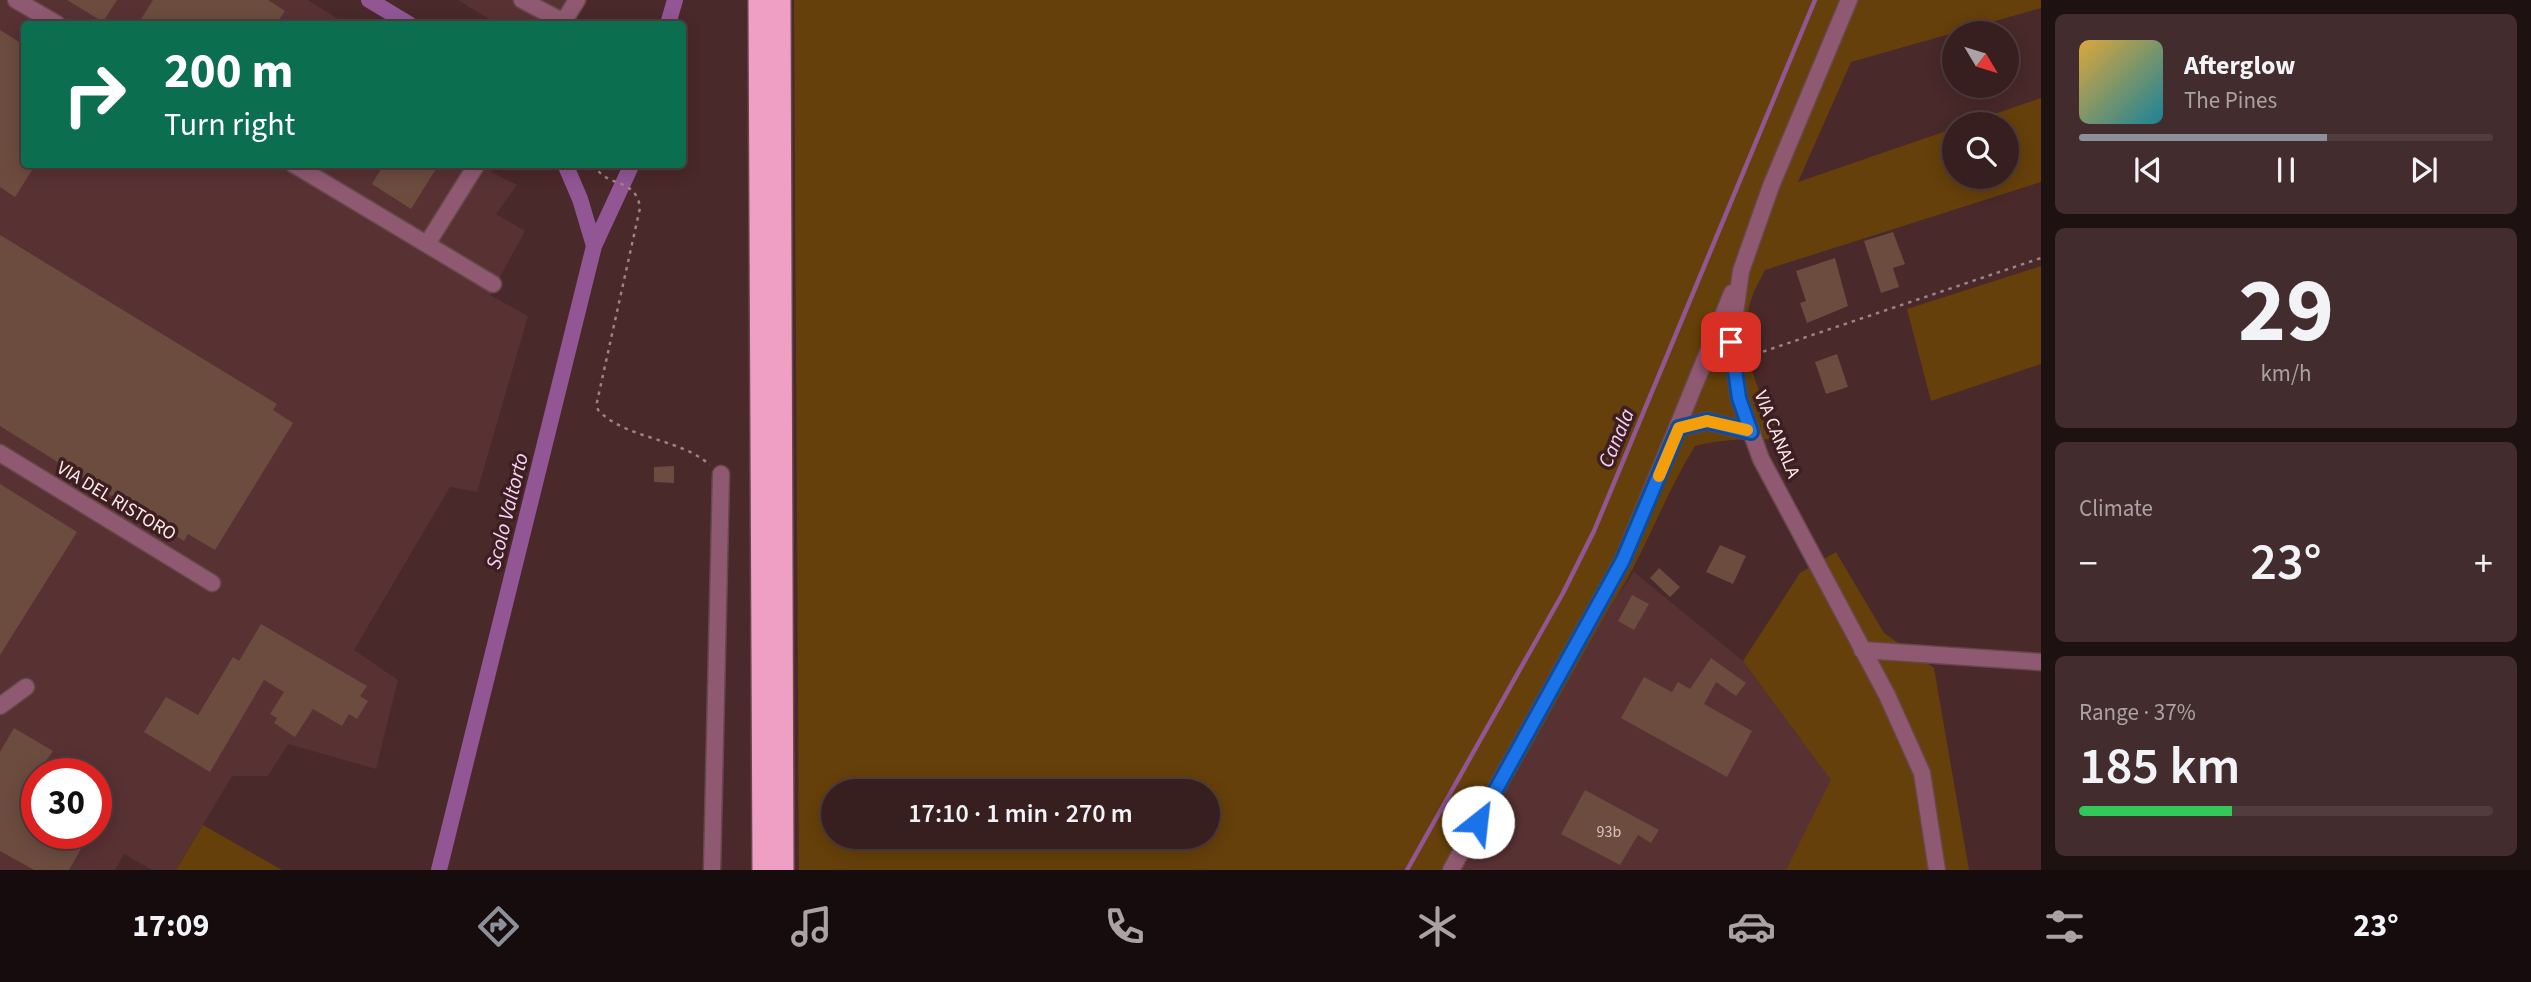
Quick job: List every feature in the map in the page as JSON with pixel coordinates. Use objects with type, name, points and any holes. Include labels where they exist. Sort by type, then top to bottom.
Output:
[{"type":"highway","points":[[759,0],[763,870]]},
{"type":"highway","points":[[780,0],[783,870]]},
{"type":"street","points":[[16,0],[52,21]]},
{"type":"street","points":[[522,0],[559,21]]},
{"type":"street","points":[[564,21],[577,0]]},
{"type":"street","name":"VIA CANALA","points":[[1849,0],[1771,186],[1741,271],[1731,342],[1739,398],[1761,459],[1887,695],[1922,774],[1937,870]]},
{"type":"street","points":[[300,168],[493,285]]},
{"type":"street","points":[[428,244],[475,168]]},
{"type":"street","points":[[1451,870],[1623,560],[1741,271]]},
{"type":"street","points":[[1679,428],[1707,421],[1751,432]]},
{"type":"street","name":"VIA DEL RISTORO","points":[[0,453],[212,583]]},
{"type":"street","points":[[712,870],[721,474]]},
{"type":"street","points":[[1862,650],[2041,662]]},
{"type":"street","points":[[0,706],[26,687]]},
{"type":"path","points":[[597,168],[604,177],[629,187],[639,197],[640,208],[597,402],[598,410],[618,424],[697,453],[721,474]]},
{"type":"path","points":[[1734,361],[2041,258]]},
{"type":"shaded area","points":[[0,0],[308,0],[341,21],[21,21],[21,168],[493,168],[491,172],[517,185],[496,214],[525,231],[490,295],[528,316],[477,492],[450,487],[354,650],[398,680],[376,769],[288,744],[268,776],[232,776],[176,870],[152,870],[124,854],[115,870],[0,870]]},
{"type":"shaded area","points":[[458,0],[588,0],[575,21],[492,21]]},
{"type":"shaded area","points":[[794,0],[2041,0],[2041,8],[1995,21],[1942,21],[1942,36],[1851,62],[1798,182],[1942,132],[1942,189],[2019,189],[2019,112],[2000,112],[2041,98],[2041,182],[1765,270],[1752,296],[1746,336],[1759,391],[1784,439],[1728,441],[1695,446],[1633,569],[1462,870],[799,870]]},
{"type":"shaded area","points":[[2041,266],[2041,364],[1931,401],[1907,309]]},
{"type":"shaded area","points":[[1836,552],[1884,633],[1934,668],[1969,870],[1786,870],[1831,780],[1743,661],[1800,573]]},
{"type":"shaded area","points":[[1634,572],[1743,661],[1832,780],[1786,870],[1462,870],[1609,609]]},
{"type":"shaded area","points":[[203,825],[282,870],[176,870]]},
{"type":"building","points":[[67,0],[117,0],[101,21]]},
{"type":"building","points":[[153,0],[268,0],[285,11],[278,21],[140,21]]},
{"type":"building","points":[[0,30],[21,43],[21,168],[33,168],[15,197],[0,187]]},
{"type":"building","points":[[382,168],[437,168],[411,209],[372,184]]},
{"type":"building","points":[[1893,232],[1905,264],[1893,268],[1899,287],[1881,293],[1864,241]]},
{"type":"building","points":[[0,235],[277,404],[273,410],[293,423],[215,550],[188,534],[184,541],[0,426]]},
{"type":"building","points":[[1835,258],[1848,306],[1807,323],[1800,303],[1806,301],[1796,271]]},
{"type":"building","points":[[1837,354],[1848,387],[1826,394],[1815,362]]},
{"type":"building","points":[[674,466],[674,483],[654,482],[654,467]]},
{"type":"building","points":[[0,484],[77,532],[0,655]]},
{"type":"building","points":[[1720,545],[1746,556],[1733,584],[1706,572]]},
{"type":"building","points":[[1659,568],[1680,587],[1670,597],[1650,578]]},
{"type":"building","points":[[1632,595],[1649,604],[1634,630],[1618,621]]},
{"type":"building","points":[[261,624],[367,686],[360,696],[368,701],[357,719],[349,714],[342,726],[313,709],[295,737],[274,723],[277,718],[270,714],[284,692],[264,680],[210,772],[144,732],[166,697],[198,715],[233,657],[239,661]]},
{"type":"building","points":[[1711,658],[1746,683],[1736,696],[1716,682],[1704,704],[1752,731],[1727,777],[1621,718],[1644,677],[1672,692],[1678,682],[1690,689]]},
{"type":"building","points":[[14,728],[53,751],[48,758],[21,758],[21,849],[81,849],[69,870],[34,870],[0,851],[0,752]]},
{"type":"building","points":[[1585,790],[1659,830],[1651,843],[1638,835],[1620,865],[1561,834]]},
{"type":"waterway","name":"Scolo Valtorto","points":[[369,0],[404,21]]},
{"type":"waterway","points":[[669,21],[675,0]]},
{"type":"waterway","name":"Canala","points":[[1407,870],[1563,593],[1594,531],[1815,0]]},
{"type":"waterway","name":"Scolo Valtorto","points":[[439,870],[594,246],[580,199],[567,168]]},
{"type":"waterway","points":[[594,246],[630,168]]},
{"type":"slow traffic","points":[[1659,476],[1679,428],[1707,421],[1747,430]]},
{"type":"route","points":[[1478,822],[1623,560],[1679,428],[1707,421],[1751,432],[1739,398],[1731,342]]}]
